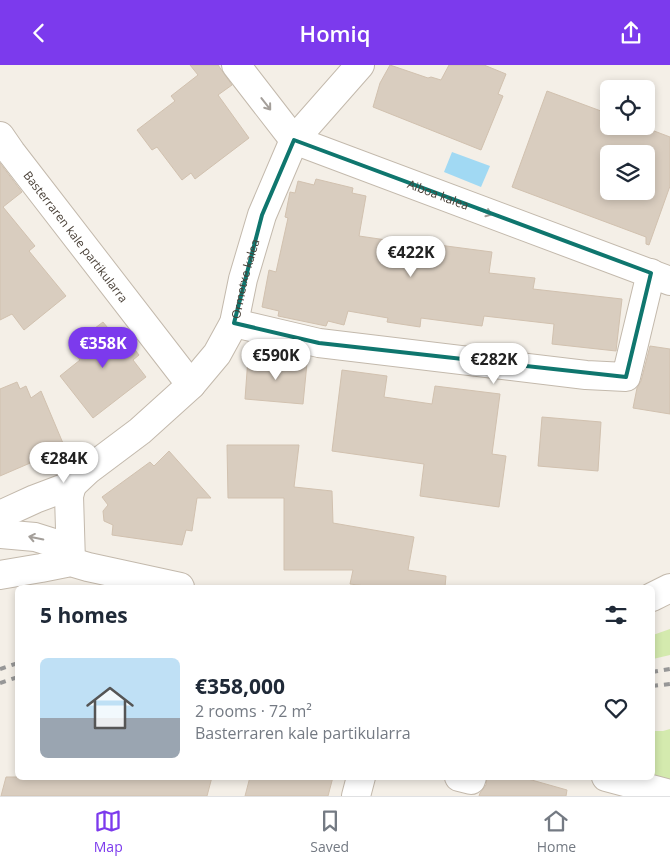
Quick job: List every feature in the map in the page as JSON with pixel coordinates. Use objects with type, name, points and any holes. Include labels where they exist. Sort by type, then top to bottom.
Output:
[{"type":"street","points":[[236,65],[294,140]]},
{"type":"street","name":"Ormetxe kalea","points":[[72,485],[88,470],[140,431],[191,385],[217,354],[234,323],[243,279],[262,215],[294,140],[360,65]]},
{"type":"street","name":"Basterraren kale partikularra","points":[[0,135],[11,152],[191,385]]},
{"type":"street","name":"Aiboa kalea","points":[[294,140],[660,277]]},
{"type":"street","points":[[234,323],[319,343],[586,375],[626,377],[660,277]]},
{"type":"street","points":[[0,515],[72,485]]},
{"type":"street","points":[[70,555],[69,496],[72,485]]},
{"type":"street","points":[[35,499],[53,502],[70,518]]},
{"type":"street","points":[[0,533],[35,537],[70,555],[88,567],[171,585]]},
{"type":"street","points":[[0,575],[41,568],[70,555]]},
{"type":"street","points":[[655,596],[670,588]]},
{"type":"street","points":[[356,796],[360,780]]},
{"type":"street","points":[[617,780],[670,794]]},
{"type":"highlighted area","points":[[294,140],[651,273],[626,377],[319,343],[234,323],[262,215]]},
{"type":"green space","points":[[670,629],[670,655],[655,659],[655,634]]},
{"type":"green space","points":[[670,729],[670,782],[655,778],[655,731]]},
{"type":"water","points":[[452,152],[490,166],[481,187],[444,172]]},
{"type":"building","points":[[190,65],[218,65],[232,85],[218,95],[249,138],[195,179],[191,173],[182,180],[157,147],[152,150],[137,130],[175,101],[171,96],[198,75]]},
{"type":"building","points":[[390,65],[428,78],[441,80],[449,65],[484,65],[506,74],[498,94],[503,96],[481,150],[373,107],[380,83]]},
{"type":"building","points":[[547,91],[600,111],[600,135],[655,135],[655,131],[670,137],[670,186],[649,245],[646,244],[646,237],[512,187]]},
{"type":"building","points":[[0,163],[22,192],[3,207],[35,246],[29,251],[66,296],[24,330],[12,314],[0,320]]},
{"type":"building","points":[[316,179],[353,188],[352,193],[366,196],[359,236],[400,242],[400,238],[492,252],[489,273],[535,278],[533,289],[622,299],[616,351],[552,344],[554,324],[484,316],[482,326],[421,318],[420,327],[387,322],[388,318],[348,311],[344,325],[328,321],[326,326],[278,316],[279,311],[262,307],[269,270],[276,272],[288,218],[285,217],[290,192],[295,193],[298,181],[314,185]]},
{"type":"building","points":[[103,322],[112,333],[118,328],[139,355],[133,360],[146,377],[93,418],[60,376],[80,360],[70,347]]},
{"type":"building","points":[[650,346],[670,349],[670,414],[633,408]]},
{"type":"building","points":[[248,358],[307,363],[303,404],[245,399]]},
{"type":"building","points":[[342,370],[387,376],[384,397],[432,404],[435,386],[500,394],[492,454],[506,456],[499,507],[420,496],[424,464],[332,451]]},
{"type":"building","points":[[17,382],[20,389],[26,386],[31,398],[41,391],[65,448],[0,476],[0,389]]},
{"type":"building","points":[[542,417],[601,422],[598,471],[538,466]]},
{"type":"building","points":[[227,445],[299,445],[294,487],[332,491],[333,523],[414,537],[408,570],[446,576],[445,585],[358,585],[350,584],[353,570],[284,570],[284,498],[228,498]]},
{"type":"building","points":[[169,451],[211,498],[197,498],[192,531],[186,530],[182,545],[112,535],[113,525],[104,521],[103,511],[108,505],[102,497],[150,462],[154,466]]},
{"type":"building","points":[[6,777],[15,777],[15,780],[211,780],[207,796],[1,796]]},
{"type":"building","points":[[249,780],[332,780],[328,796],[245,796]]},
{"type":"building","points":[[487,780],[532,780],[567,790],[566,796],[479,796],[486,785]]},
{"type":"railway","points":[[0,669],[15,664]]},
{"type":"railway","points":[[655,672],[670,669]]},
{"type":"railway","points":[[0,683],[15,678]]},
{"type":"railway","points":[[655,686],[670,684]]}]
